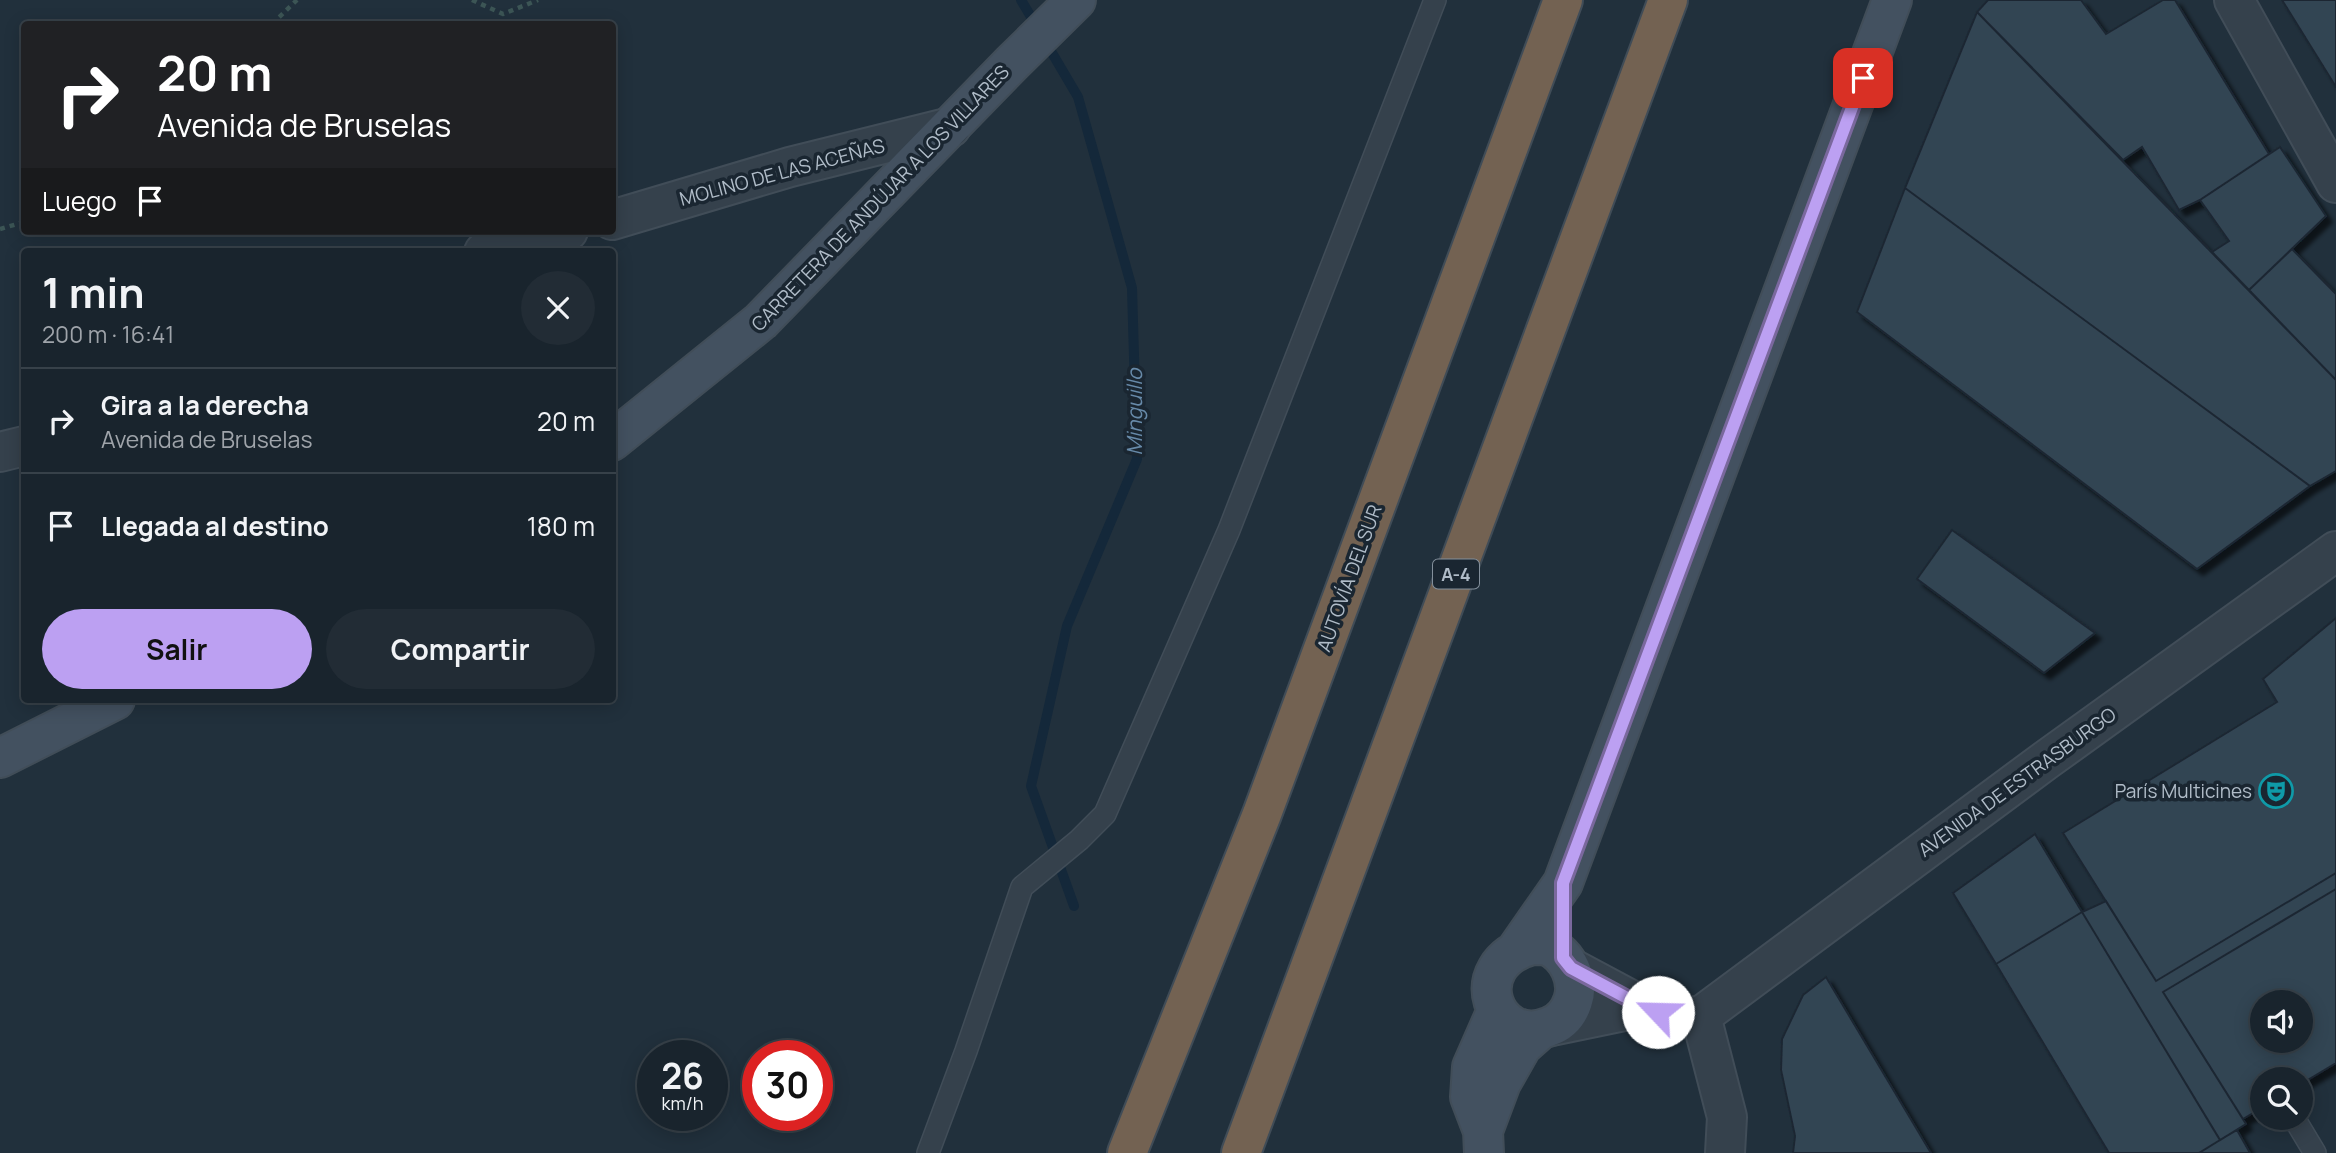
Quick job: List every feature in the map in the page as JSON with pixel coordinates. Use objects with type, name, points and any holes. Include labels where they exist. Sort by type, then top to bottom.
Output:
[{"type":"highway","name":"AUTOVÍA DEL SUR","points":[[1127,1153],[1262,814],[1563,0]]},
{"type":"highway","name":"A-4","points":[[1243,1151],[1668,0]]},
{"type":"street","points":[[1517,949],[1563,883],[1892,0]]},
{"type":"street","points":[[2234,0],[2336,183]]},
{"type":"street","name":"CARRETERA DE ANDÚJAR A LOS VILLARES","points":[[616,438],[761,321],[1068,9]]},
{"type":"street","name":"MOLINO DE LAS ACEÑAS","points":[[616,219],[790,167],[951,127]]},
{"type":"street","points":[[500,248],[552,235]]},
{"type":"street","points":[[0,452],[21,447]]},
{"type":"street","name":"AVENIDA DE ESTRASBURGO","points":[[1701,1016],[2046,760],[2336,551]]},
{"type":"street","points":[[0,758],[109,703]]},
{"type":"street","points":[[1484,1142],[1501,1083],[1522,1046],[1563,1018],[1575,995],[1575,981],[1567,963],[1563,883]]},
{"type":"street","points":[[1644,1007],[1526,1030],[1512,1025],[1497,1010],[1491,992],[1492,979],[1497,966],[1517,949],[1532,945],[1548,946],[1567,963],[1644,1007],[1673,1017],[1701,1016],[1727,1117],[1725,1153]]},
{"type":"street","points":[[1484,1142],[1470,1097],[1472,1067],[1497,1010]]},
{"type":"lane","points":[[928,1153],[966,1051],[1021,887],[1079,840],[1105,814],[1229,530],[1435,0]]},
{"type":"lane","points":[[2301,1130],[2315,1153]]},
{"type":"path","points":[[275,21],[297,0]]},
{"type":"path","points":[[472,0],[503,14],[538,0]]},
{"type":"path","points":[[0,229],[21,223]]},
{"type":"building","points":[[1988,0],[2081,0],[2106,34],[2163,0],[2175,0],[2269,154],[2200,200],[2179,210],[2142,147],[2123,160],[1977,12]]},
{"type":"building","points":[[2282,0],[2336,0],[2336,87]]},
{"type":"building","points":[[1977,12],[2336,380],[2336,471],[2310,486],[1905,188]]},
{"type":"building","points":[[2280,147],[2326,216],[2249,290],[2212,252],[2229,241],[2200,200]]},
{"type":"building","points":[[1905,188],[2310,486],[2197,569],[1857,312]]},
{"type":"building","points":[[2292,249],[2336,294],[2336,380],[2249,290]]},
{"type":"building","points":[[1952,530],[2095,633],[2044,673],[1917,579]]},
{"type":"building","points":[[2336,618],[2336,873],[2156,981],[2063,833],[2277,702],[2263,679]]},
{"type":"building","points":[[2035,834],[2082,912],[1996,964],[1953,893]]},
{"type":"building","points":[[2336,873],[2336,889],[2163,992],[2246,1124],[2220,1140],[2082,912],[2106,901],[2156,981]]},
{"type":"building","points":[[2336,889],[2336,1063],[2313,1077],[2313,1067],[2250,1067],[2250,1115],[2243,1119],[2163,992]]},
{"type":"building","points":[[2082,912],[2220,1140],[2199,1153],[2109,1153],[1996,964]]},
{"type":"building","points":[[1826,977],[1931,1153],[1793,1153],[1795,1136],[1781,1070],[1782,1039],[1803,995]]},
{"type":"building","points":[[2237,1130],[2250,1153],[2199,1153],[2220,1140]]},
{"type":"waterway","name":"Minguillo","points":[[1021,0],[1037,27]]},
{"type":"waterway","name":"Minguillo","points":[[1045,41],[1078,97],[1132,288],[1137,459],[1067,626],[1031,786],[1074,906]]},
{"type":"place","name":"París Multicines","points":[[2276,791]]},
{"type":"route","points":[[1658,1012],[1571,968],[1563,958],[1563,883],[1863,78]]}]
